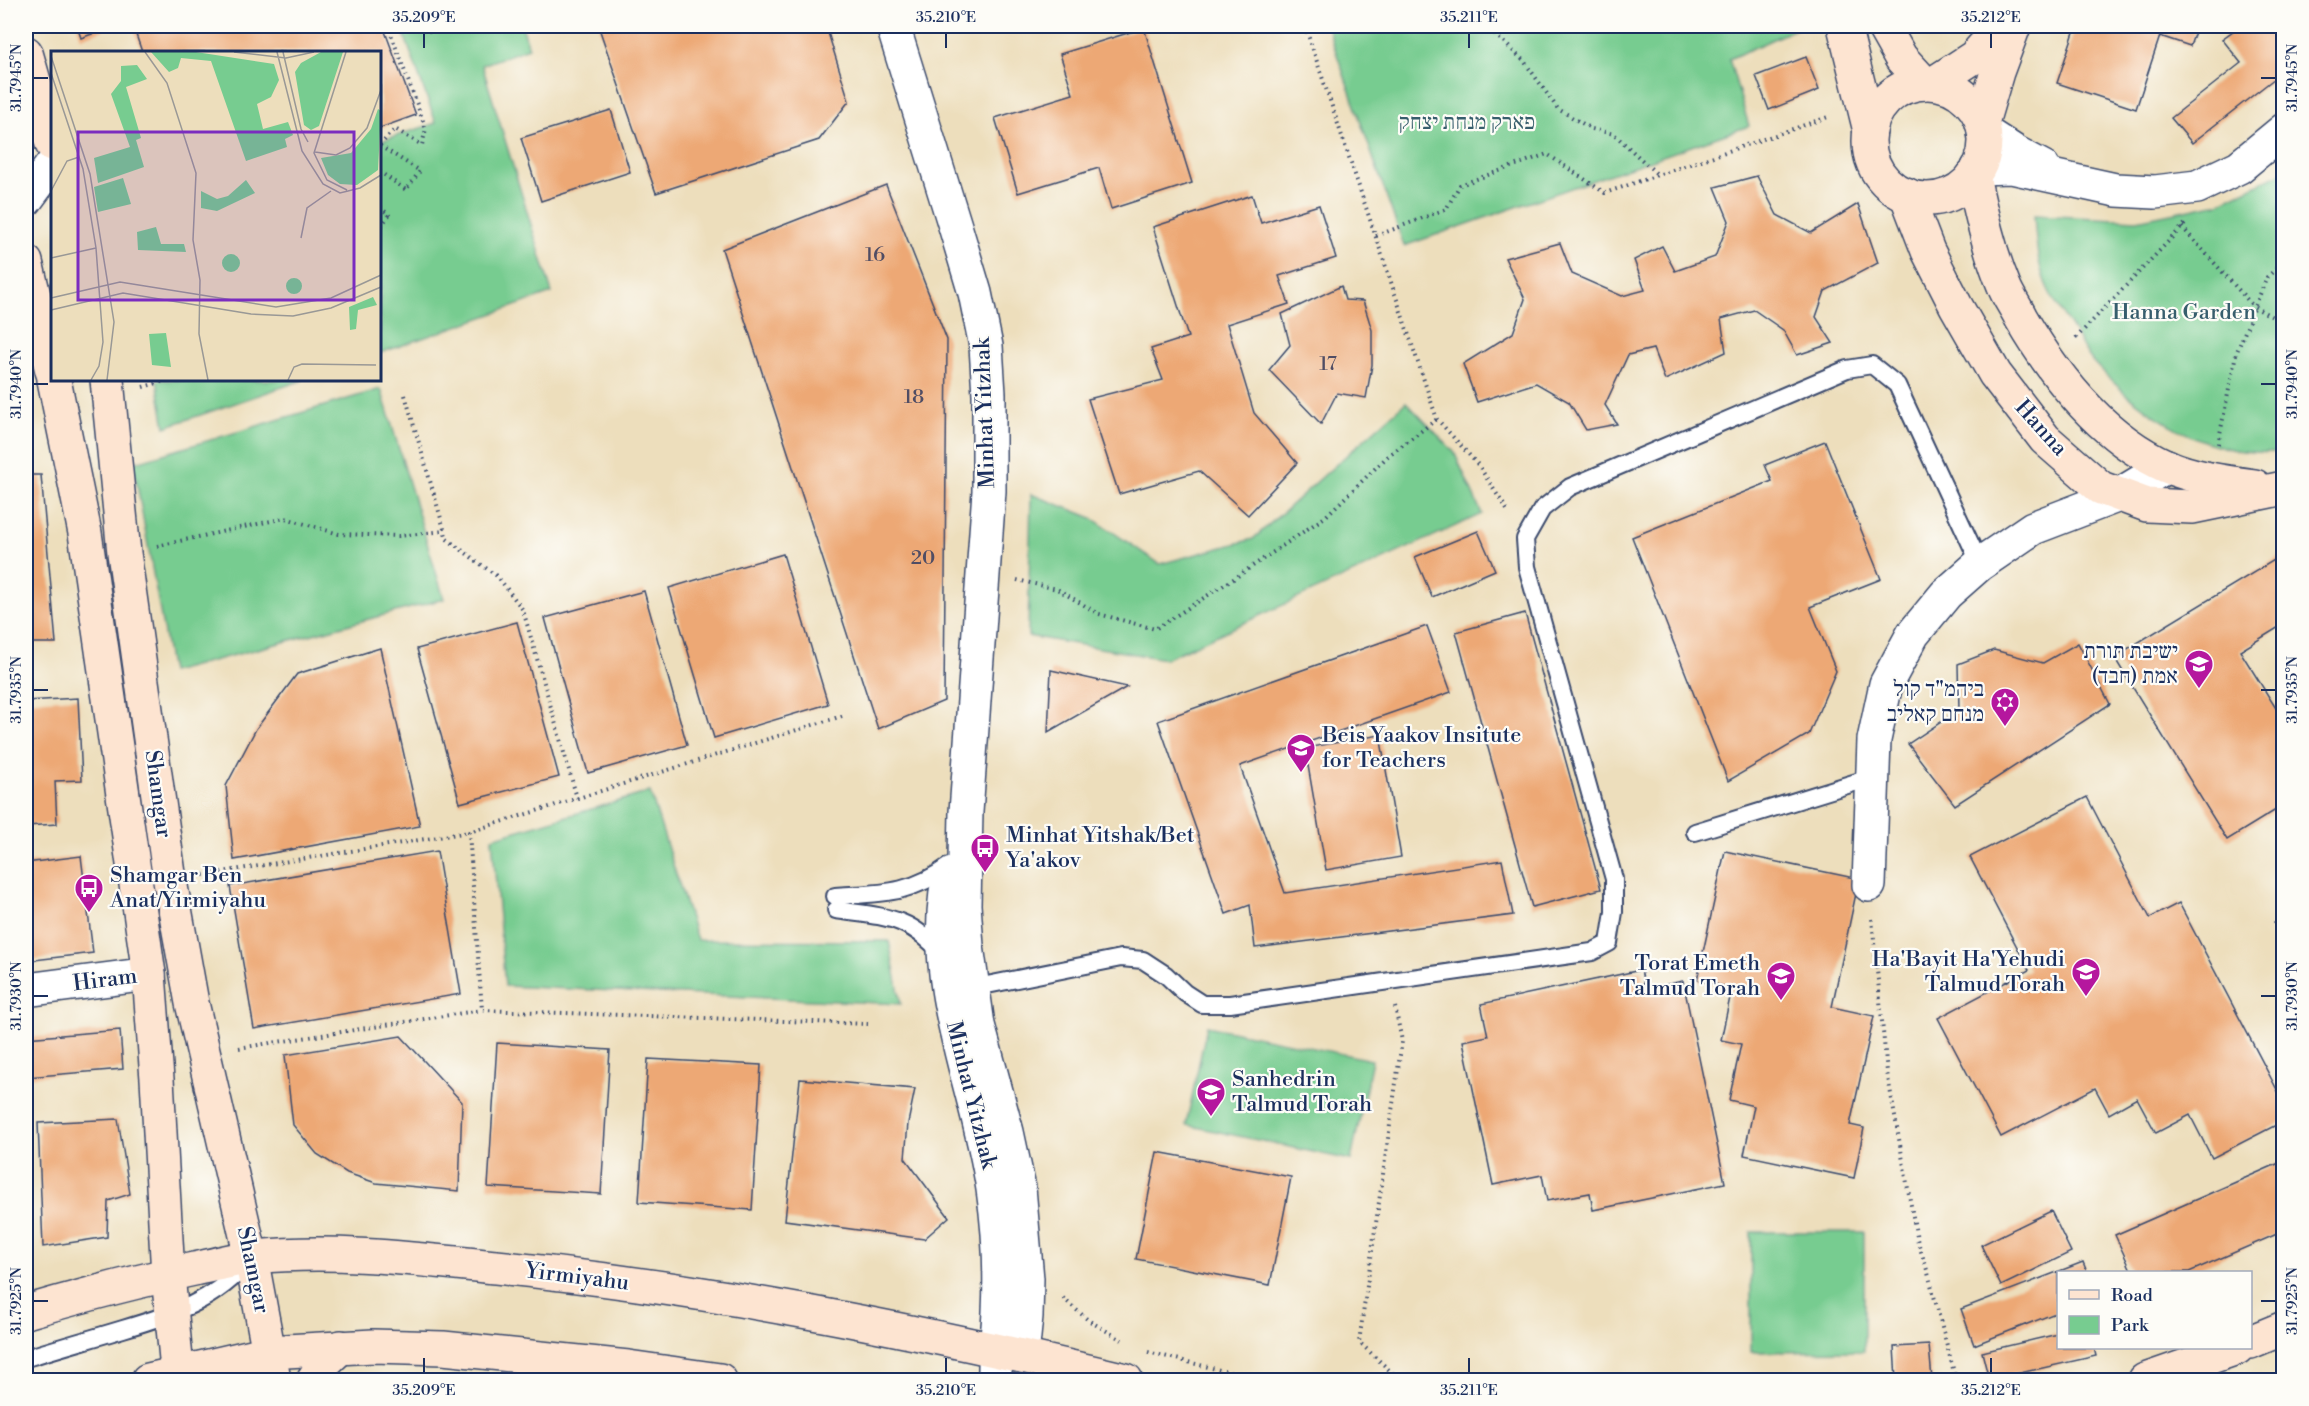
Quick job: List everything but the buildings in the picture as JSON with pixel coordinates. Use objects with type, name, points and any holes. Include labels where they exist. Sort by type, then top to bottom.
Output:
[{"type":"street","name":"Minhat Yitzhak","points":[[893,26],[956,226],[975,293],[986,346],[989,394],[989,492],[966,812],[964,905],[978,1025],[1007,1132],[1019,1188],[1027,1280],[1026,1316],[1008,1367]]},
{"type":"street","points":[[1844,26],[1870,131],[1870,151],[1877,169],[1889,184],[1906,194],[1924,198],[1942,196],[1960,188],[1975,172],[1984,150],[1983,128],[1997,72],[2014,26]]},
{"type":"street","points":[[1883,26],[1901,58],[1929,83],[1952,89],[1968,99],[1983,128],[2036,163],[2087,184]]},
{"type":"street","points":[[1870,131],[1876,113],[1889,98],[1905,88],[1929,83],[1958,69],[1974,57],[2002,26]]},
{"type":"street","points":[[26,53],[51,140]]},
{"type":"street","points":[[1975,172],[2011,167],[2116,190],[2155,192],[2197,187],[2239,167],[2283,130]]},
{"type":"street","points":[[26,200],[51,166]]},
{"type":"street","name":"Hanna","points":[[1975,172],[1988,242],[2004,287],[2037,346],[2082,405],[2131,446],[2167,466],[2211,480],[2265,488],[2283,487]]},
{"type":"street","name":"Hanna","points":[[1906,194],[1928,251],[1995,374],[2045,440],[2101,488],[2147,505],[2192,507],[2283,487]]},
{"type":"street","points":[[26,262],[51,367]]},
{"type":"street","name":"Shamgar","points":[[54,381],[86,533],[149,974],[171,1314],[168,1378]]},
{"type":"street","name":"Shamgar","points":[[107,381],[124,553],[170,880],[192,1003],[251,1257],[272,1366]]},
{"type":"street","points":[[1869,885],[1875,740],[1886,684],[1913,634],[1946,594],[1980,564],[2033,528],[2119,495],[2167,466]]},
{"type":"street","name":"Minhat Yitzhak","points":[[966,812],[949,866],[943,910],[943,955],[950,1008],[983,1139],[993,1189],[998,1241],[999,1293],[1008,1367]]},
{"type":"street","name":"Hiram","points":[[26,990],[149,974]]},
{"type":"street","name":"Yirmiyahu","points":[[26,1312],[168,1275],[251,1257],[351,1256],[427,1260],[547,1272],[699,1292],[1008,1367],[1126,1380]]},
{"type":"street","points":[[2252,1341],[2283,1328]]},
{"type":"street","points":[[313,1380],[326,1361],[342,1347]]},
{"type":"street","points":[[168,1378],[272,1366],[342,1347],[443,1348],[628,1367],[720,1380]]},
{"type":"street","points":[[2145,1380],[2231,1349]]},
{"type":"lane","points":[[972,988],[1121,958],[1143,960],[1202,1004],[1230,1004],[1592,952],[1609,943],[1614,912],[1614,879],[1527,567],[1525,539],[1542,509],[1570,487],[1847,369],[1872,365],[1897,385],[1980,564]]},
{"type":"lane","points":[[1695,832],[1873,777]]},
{"type":"lane","points":[[943,955],[929,939],[909,925],[836,903],[914,887],[932,879],[949,866]]},
{"type":"lane","points":[[26,1358],[171,1314],[218,1290],[241,1270],[251,1257]]},
{"type":"path","points":[[381,145],[395,129],[423,145],[426,129],[388,26]]},
{"type":"path","points":[[418,26],[426,31],[445,31],[449,26]]},
{"type":"path","points":[[1305,26],[1437,419],[1479,466],[1525,539]]},
{"type":"path","points":[[1486,26],[1524,62],[1558,109],[1592,129],[1614,134],[1658,175]]},
{"type":"path","points":[[1376,236],[1446,209],[1460,185],[1547,154],[1605,193],[1835,115]]},
{"type":"path","points":[[381,147],[420,171],[406,190],[381,173]]},
{"type":"path","points":[[381,208],[389,215],[381,227]]},
{"type":"path","points":[[2052,364],[2190,219]]},
{"type":"path","points":[[2182,227],[2254,307],[2283,323]]},
{"type":"path","points":[[2211,480],[2236,354],[2267,277],[2283,262]]},
{"type":"path","points":[[405,395],[447,539],[498,577],[523,610],[577,798]]},
{"type":"path","points":[[983,573],[1057,589],[1099,614],[1155,628],[1236,578],[1325,517],[1388,456],[1437,419]]},
{"type":"path","points":[[124,553],[285,518],[339,534],[399,536],[445,531]]},
{"type":"path","points":[[170,880],[469,832],[842,716]]},
{"type":"path","points":[[469,832],[482,1010]]},
{"type":"path","points":[[1869,885],[1888,1083],[1917,1239],[1956,1380]]},
{"type":"path","points":[[1390,981],[1402,1041],[1359,1342],[1400,1380]]},
{"type":"path","points":[[238,1048],[482,1010],[868,1024]]},
{"type":"path","points":[[1060,1294],[1088,1320],[1126,1342]]},
{"type":"path","points":[[1146,1351],[1232,1373],[1276,1380]]},
{"type":"path","points":[[1230,1380],[1232,1373]]},
{"type":"green space","points":[[401,26],[522,26],[529,48],[482,65],[552,293],[381,353],[381,141],[436,123]]},
{"type":"green space","name":"פארק מנחת יצחק","points":[[1327,26],[1802,26],[1729,59],[1749,126],[1404,246]]},
{"type":"green space","name":"Hanna Garden","points":[[2283,170],[2283,451],[2256,452],[2230,449],[2205,441],[2157,417],[2134,401],[2092,360],[2054,301],[2045,282],[2038,254],[2034,215],[2137,220],[2219,203]]},
{"type":"green space","points":[[157,381],[300,381],[165,427]]},
{"type":"green space","points":[[381,389],[444,599],[171,672],[133,463]]},
{"type":"green space","points":[[1406,402],[1454,452],[1482,514],[1165,659],[1028,636],[1031,494],[1090,517],[1160,564],[1253,539]]},
{"type":"green space","points":[[650,792],[697,940],[889,941],[901,1004],[505,986],[492,838]]},
{"type":"green space","points":[[1207,1026],[1372,1060],[1351,1160],[1186,1125]]},
{"type":"green space","points":[[1751,1232],[1864,1232],[1864,1351],[1751,1352]]},
{"type":"place","name":"ישיבת תורת אמת (חבד)","points":[[2199,690]]},
{"type":"place","name":"ביהמ\"ד קול מנחם קאליב","points":[[2005,728]]},
{"type":"place","name":"Beis Yaakov Insitute for Teachers","points":[[1301,774]]},
{"type":"place","name":"Minhat Yitshak/Bet Ya'akov","points":[[985,874]]},
{"type":"place","name":"Shamgar Ben Anat/Yirmiyahu","points":[[89,914]]},
{"type":"place","name":"Ha'Bayit Ha'Yehudi Talmud Torah","points":[[2086,998]]},
{"type":"place","name":"Torat Emeth Talmud Torah","points":[[1781,1002]]},
{"type":"place","name":"Sanhedrin Talmud Torah","points":[[1211,1118]]}]
